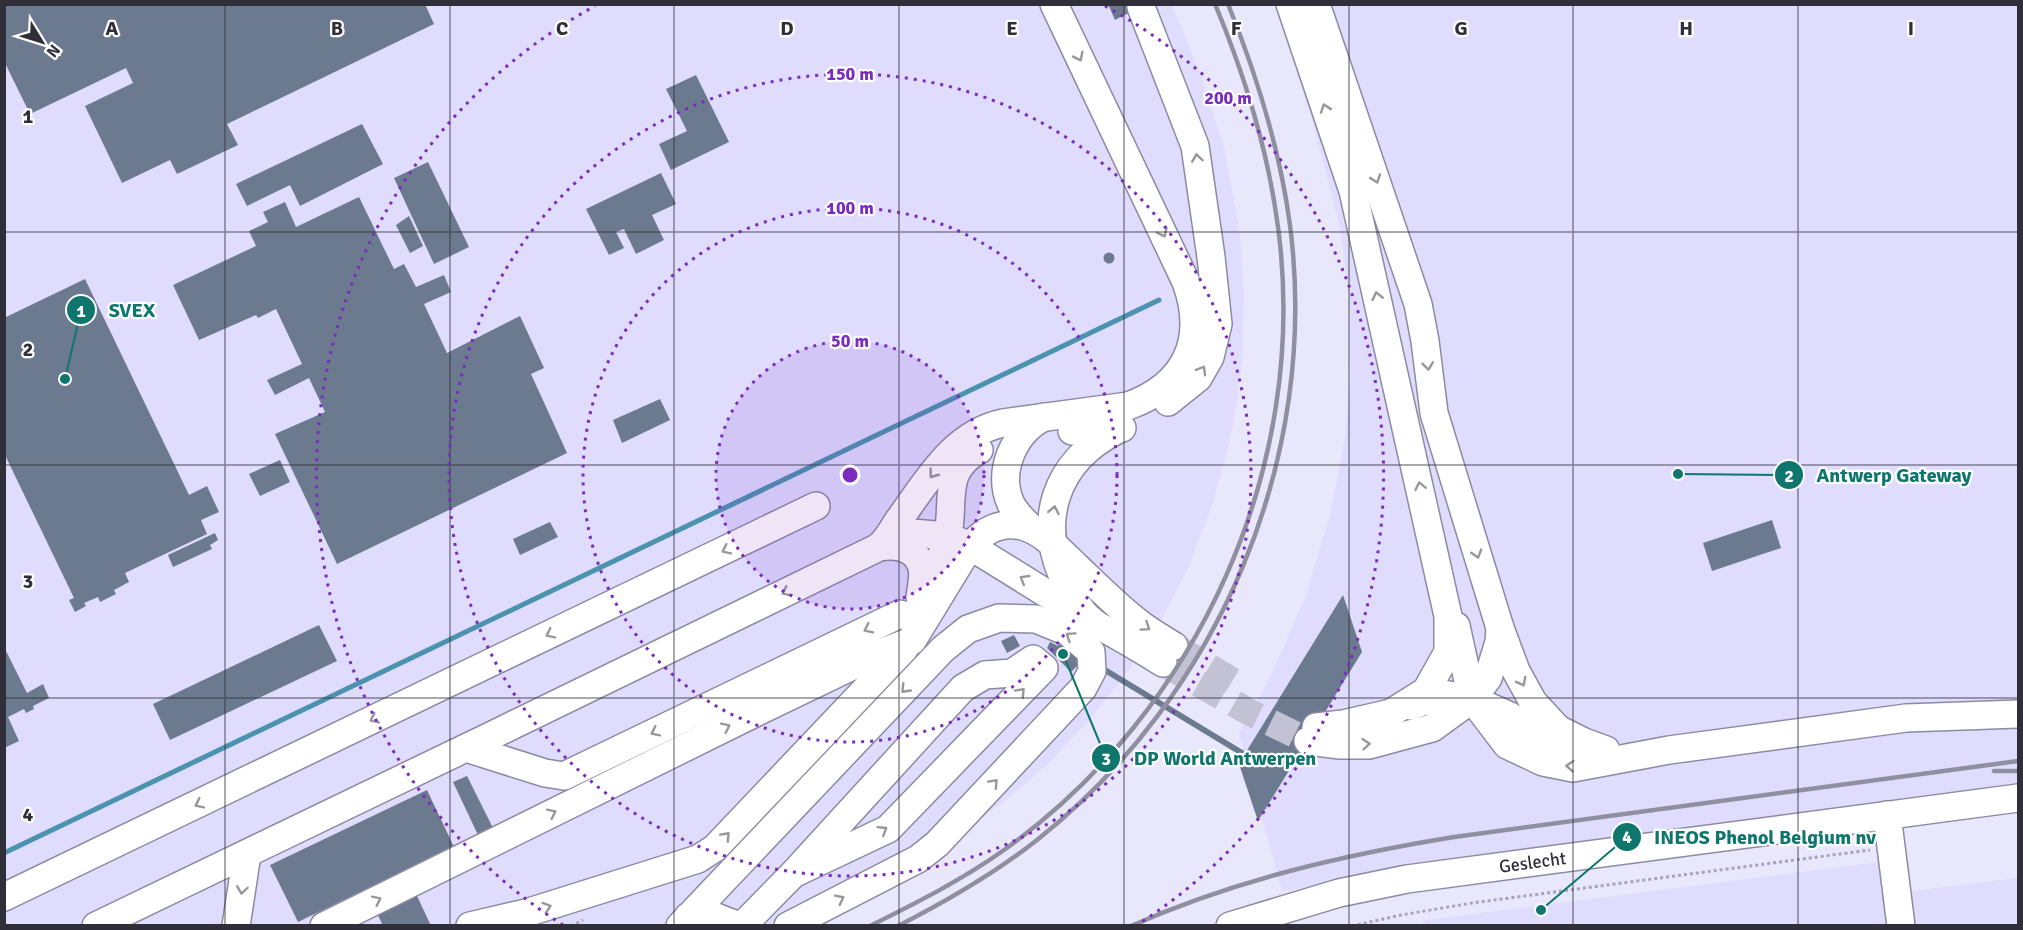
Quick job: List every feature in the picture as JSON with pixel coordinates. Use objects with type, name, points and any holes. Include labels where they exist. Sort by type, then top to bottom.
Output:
[{"type":"street","points":[[879,547],[937,469],[963,440],[988,426],[1128,406],[1147,399],[1174,378],[1185,361],[1193,339],[1195,320],[1193,301],[1186,282],[1054,4]]},
{"type":"street","points":[[1290,4],[1353,191],[1448,616],[1448,652],[1426,691],[1391,713]]},
{"type":"street","points":[[1316,4],[1418,304],[1434,413],[1500,628],[1516,671],[1533,702],[1558,729],[1606,750]]},
{"type":"street","points":[[1042,536],[1068,472],[1089,448],[1103,437],[1142,418],[1174,398],[1198,378],[1210,357],[1218,324],[1195,146],[1141,7]]},
{"type":"street","points":[[96,926],[912,533],[958,541],[1092,621],[1168,655],[1136,620],[1015,510],[1006,490],[1005,478],[1008,464],[1019,437],[1027,427],[1046,416]]},
{"type":"street","points":[[470,926],[526,914],[698,859],[715,848],[916,626],[958,541],[952,484],[967,457],[988,446],[1019,437],[1042,433],[1122,428]]},
{"type":"street","points":[[4,897],[816,506]]},
{"type":"street","points":[[958,541],[992,528],[1008,525],[1021,525],[1042,536],[1079,607],[1092,621]]},
{"type":"street","points":[[1430,532],[1437,538],[1472,699],[1507,745],[1544,762],[1573,768],[1669,750],[1906,718],[2019,714]]},
{"type":"street","points":[[324,926],[875,655],[916,626],[922,576],[922,568],[913,554],[899,545],[879,547]]},
{"type":"street","points":[[466,748],[544,773],[564,776],[900,614],[911,617],[916,626]]},
{"type":"street","points":[[684,921],[943,649],[968,629],[999,618],[1036,619],[1068,633],[1091,652],[1092,671],[1083,688],[937,844],[918,859],[788,926]]},
{"type":"street","points":[[1500,628],[1488,678],[1472,699],[1432,728],[1369,745],[1340,745],[1312,734],[1342,724],[1391,713],[1443,694],[1472,699],[1510,716],[1538,734],[1588,749],[1669,750]]},
{"type":"street","points":[[684,921],[706,914],[741,926],[793,873],[963,688],[985,675],[1012,673],[1033,659],[1044,668],[888,829],[793,873]]},
{"type":"street","name":"Geslecht","points":[[1230,926],[1339,893],[1407,879],[2019,798]]},
{"type":"street","points":[[1887,815],[1901,926]]},
{"type":"street","points":[[236,926],[246,854]]},
{"type":"path","points":[[1352,926],[1472,903],[1874,850]]},
{"type":"shaded area","points":[[5,5],[1172,5],[1200,73],[1225,151],[1240,234],[1244,291],[1243,352],[1235,415],[1211,509],[1187,570],[1162,618],[1129,670],[1090,719],[1049,763],[1006,800],[958,835],[800,925],[5,926]]},
{"type":"shaded area","points":[[1276,5],[2018,5],[2018,787],[1949,793],[1708,824],[1282,891],[1239,734],[1267,684],[1306,596],[1331,511],[1345,438],[1351,378],[1349,294],[1340,227],[1312,120]]},
{"type":"shaded area","points":[[1879,862],[1887,894],[2018,878],[2018,925],[1418,926],[1427,920]]},
{"type":"building","points":[[4,4],[425,4],[434,24],[227,124],[238,145],[177,174],[170,160],[122,183],[85,106],[133,83],[126,68],[30,114],[4,61]]},
{"type":"building","points":[[1108,4],[1146,4],[1115,20]]},
{"type":"building","points":[[696,75],[729,142],[671,170],[659,144],[687,131],[666,89]]},
{"type":"building","points":[[362,124],[383,164],[300,206],[290,185],[247,206],[236,184]]},
{"type":"building","points":[[428,162],[469,247],[434,264],[394,178]]},
{"type":"building","points":[[661,173],[676,204],[652,215],[664,240],[636,254],[624,229],[616,232],[624,248],[609,255],[586,209]]},
{"type":"building","points":[[359,197],[394,269],[404,264],[416,287],[444,275],[451,292],[424,304],[447,353],[520,316],[544,368],[531,374],[567,453],[337,564],[275,434],[325,412],[309,378],[275,395],[267,380],[302,364],[276,309],[258,318],[256,315],[199,340],[173,285],[256,246],[249,231],[268,222],[263,212],[285,202],[296,227]]},
{"type":"building","points":[[409,216],[423,246],[410,253],[396,225]]},
{"type":"building","points":[[1109,253],[1113,254],[1113,262],[1109,263],[1105,262],[1104,258],[1105,254]]},
{"type":"building","points":[[85,279],[189,495],[207,486],[219,512],[201,520],[207,534],[125,573],[129,582],[114,590],[116,594],[100,602],[98,597],[84,603],[86,606],[75,612],[69,600],[74,598],[4,453],[4,318]]},
{"type":"building","points":[[660,399],[670,420],[622,443],[613,420]]},
{"type":"building","points":[[280,460],[290,482],[260,496],[249,474]]},
{"type":"building","points":[[1772,520],[1781,548],[1712,571],[1703,543]]},
{"type":"building","points":[[550,522],[558,537],[520,555],[513,539]]},
{"type":"building","points":[[215,533],[218,540],[210,545],[212,549],[173,567],[168,555]]},
{"type":"building","points":[[1343,595],[1362,652],[1258,821],[1239,764],[1243,757],[1083,660],[1071,672],[1047,648],[1050,642],[1058,646],[1061,640],[1246,752]]},
{"type":"building","points":[[319,625],[337,661],[170,740],[153,704]]},
{"type":"building","points":[[1014,635],[1020,646],[1007,653],[1001,641]]},
{"type":"building","points":[[4,647],[27,693],[43,684],[49,698],[33,706],[34,709],[26,713],[24,709],[8,717],[19,741],[4,748]]},
{"type":"building","points":[[467,776],[493,828],[478,835],[453,782]]},
{"type":"building","points":[[427,790],[454,847],[405,870],[431,926],[383,926],[366,889],[298,922],[270,865]]},
{"type":"waterway","points":[[4,853],[1159,300]]},
{"type":"tunnel","points":[[1174,646],[1237,684]]},
{"type":"tunnel","points":[[1163,663],[1249,712],[1308,741]]},
{"type":"railway","points":[[870,926],[938,891],[988,861],[1073,793],[1134,727],[1185,655],[1226,576],[1257,492],[1276,405],[1283,316],[1278,227],[1262,142],[1236,58],[1215,4]]},
{"type":"railway","points":[[898,926],[952,897],[1004,864],[1037,840],[1102,781],[1158,715],[1205,643],[1243,565],[1271,483],[1289,399],[1295,312],[1290,225],[1274,141],[1249,58],[1228,4]]},
{"type":"railway","points":[[1131,926],[1250,882],[1330,861],[1413,844],[2018,761]]},
{"type":"railway","points":[[1994,771],[2018,771]]},
{"type":"place","name":"SVEX","points":[[65,379]]},
{"type":"place","name":"Antwerp Gateway","points":[[1678,474]]},
{"type":"place","name":"DP World Antwerpen","points":[[1063,654]]},
{"type":"place","name":"INEOS Phenol Belgium nv","points":[[1541,910]]}]
